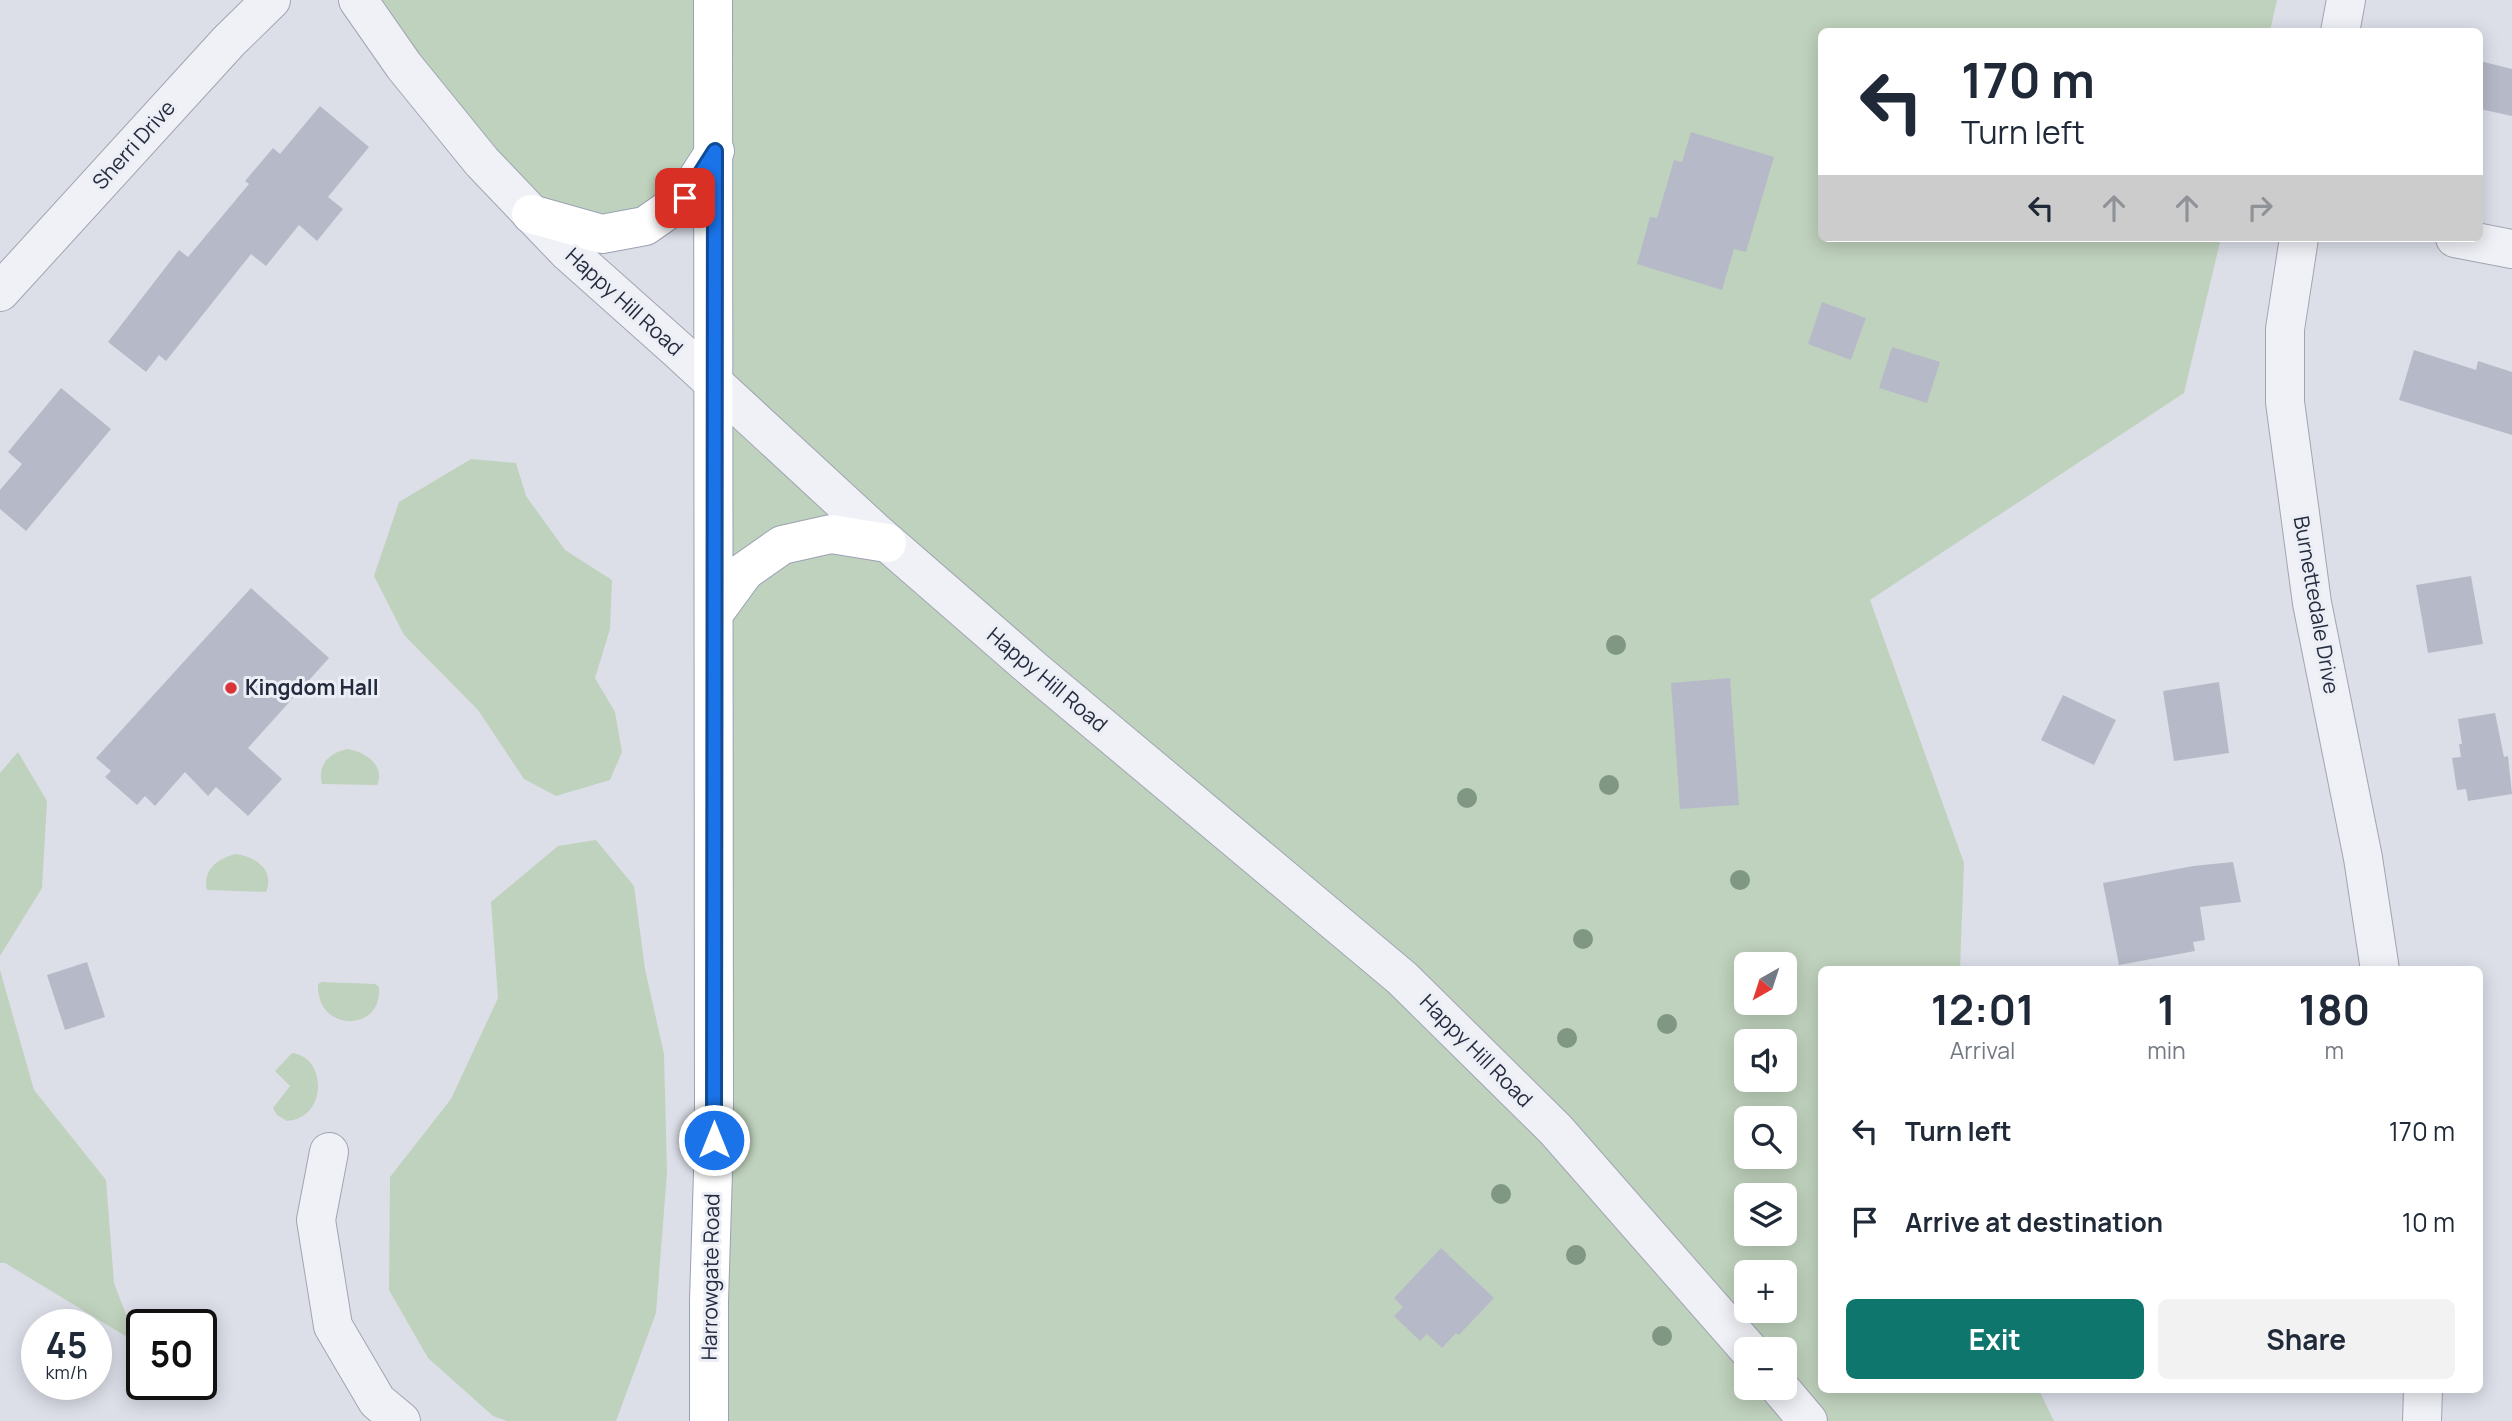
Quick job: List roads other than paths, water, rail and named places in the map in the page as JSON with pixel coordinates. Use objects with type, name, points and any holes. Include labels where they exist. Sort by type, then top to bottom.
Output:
[{"type":"main road","name":"Harrowgate Road","points":[[709,1421],[709,1301],[714,1140],[713,0]]},
{"type":"main road","points":[[531,214],[602,234],[645,226],[685,198],[715,151]]},
{"type":"main road","points":[[715,612],[745,571],[782,545],[831,534],[887,543]]},
{"type":"street","name":"Sherri Drive","points":[[0,292],[229,41],[271,0]]},
{"type":"street","name":"Happy Hill Road","points":[[358,0],[413,77],[482,162],[567,251],[887,543],[1402,978],[1556,1130],[1737,1337]]},
{"type":"street","points":[[2341,28],[2346,0]]},
{"type":"street","name":"Burnettedale Drive","points":[[2298,242],[2285,329],[2286,402],[2312,603],[2364,858],[2379,966]]},
{"type":"street","points":[[2478,242],[2512,248]]},
{"type":"street","points":[[329,1152],[316,1220],[333,1326],[377,1401],[401,1421]]},
{"type":"street","points":[[2422,1421],[2423,1393]]},
{"type":"street","points":[[1790,1400],[1808,1421]]},
{"type":"place","name":"Kingdom Hall","points":[[231,688]]}]
